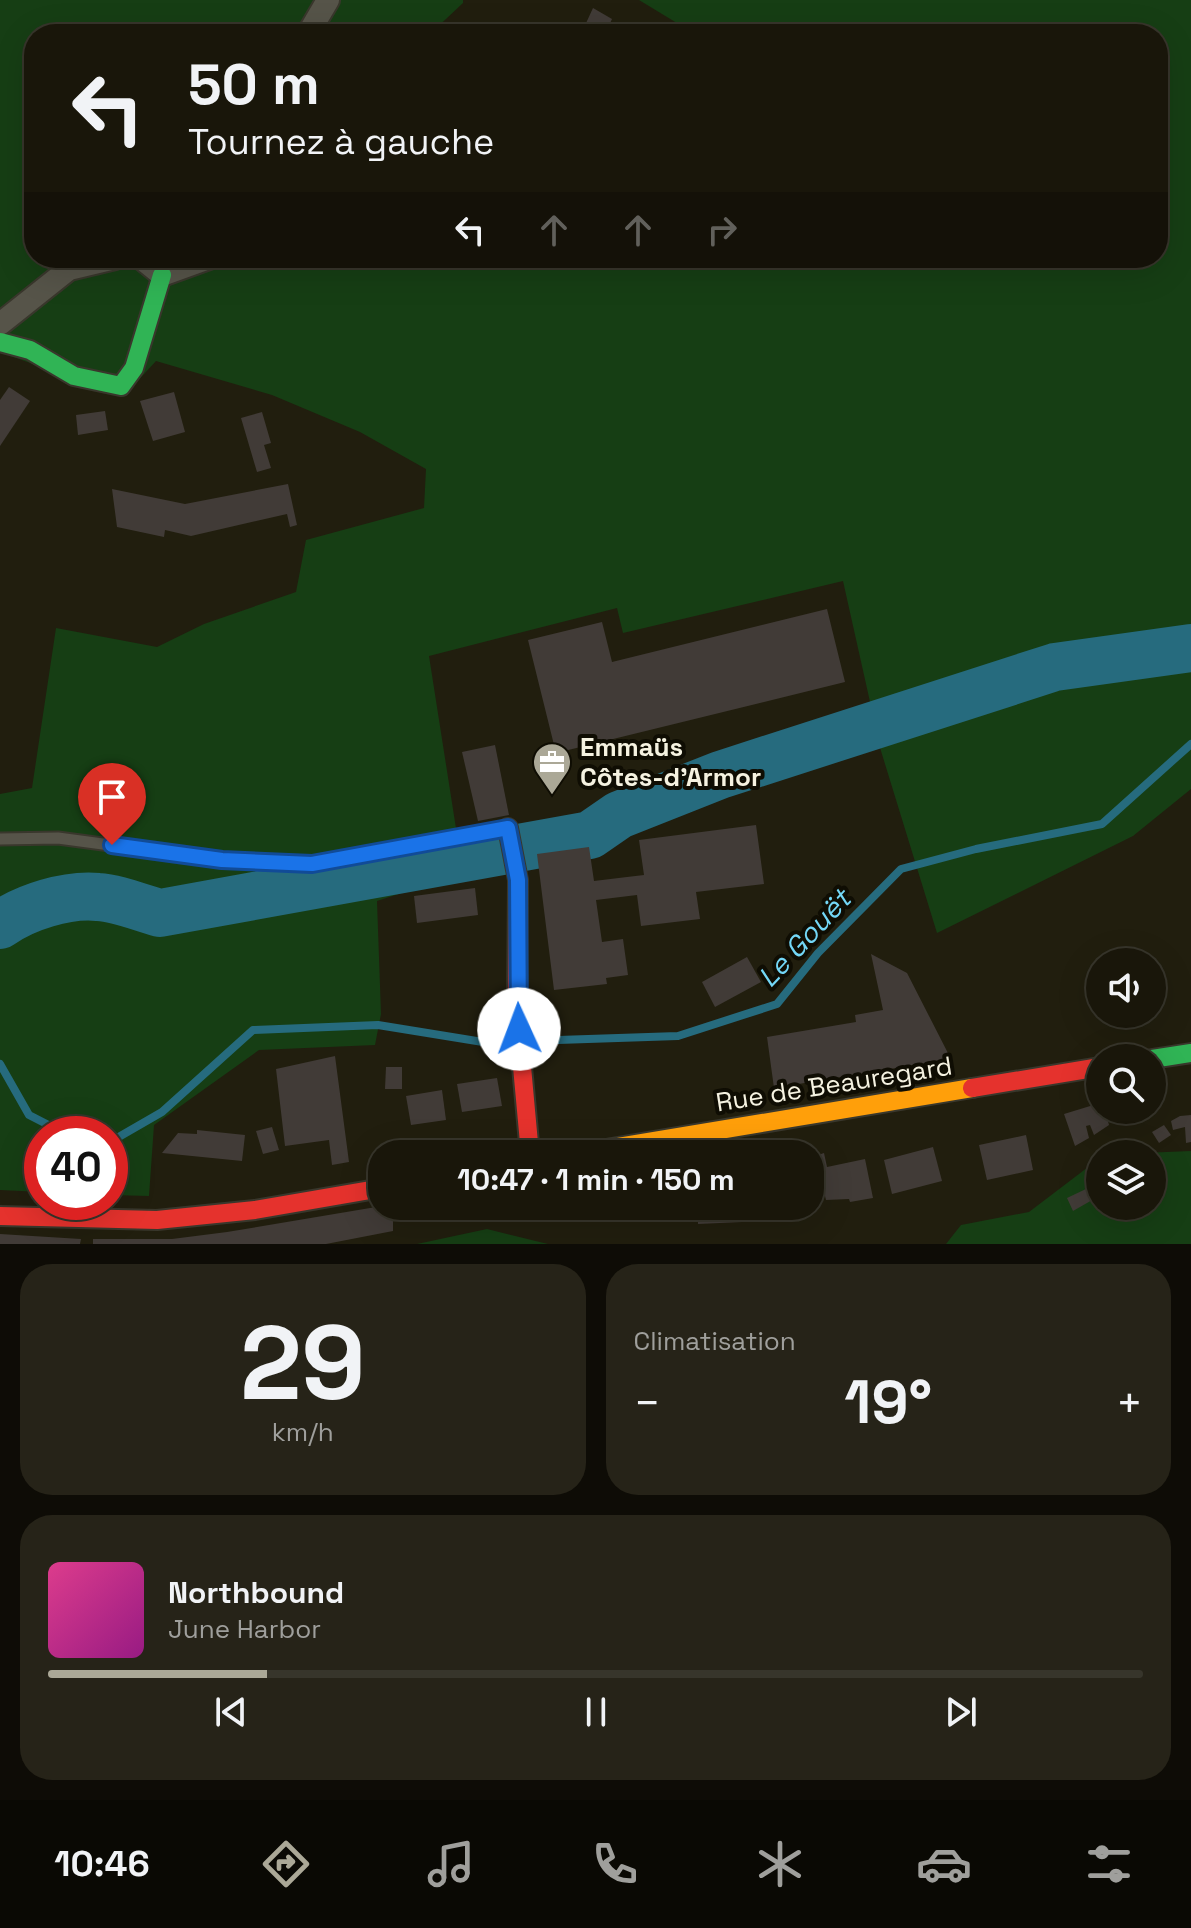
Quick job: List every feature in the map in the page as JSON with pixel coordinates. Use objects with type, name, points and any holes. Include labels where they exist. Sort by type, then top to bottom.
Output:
[{"type":"main road","points":[[0,342],[30,350],[74,376],[121,386],[134,368],[162,275]]},
{"type":"main road","points":[[508,828],[518,880],[519,1029],[529,1140]]},
{"type":"main road","points":[[1166,1057],[1191,1053]]},
{"type":"main road","name":"Rue de Beauregard","points":[[660,1140],[1086,1069]]},
{"type":"main road","points":[[0,1216],[157,1220],[255,1210],[368,1190]]},
{"type":"street","points":[[314,24],[328,0]]},
{"type":"street","points":[[0,324],[73,268]]},
{"type":"street","points":[[153,268],[162,275],[181,268]]},
{"type":"lane","points":[[0,839],[58,838],[222,860],[312,864],[508,828]]},
{"type":"green space","points":[[0,0],[463,0],[441,24],[24,24],[24,268],[1168,268],[1168,24],[679,24],[639,0],[1191,0],[1191,789],[1133,836],[937,933],[881,751],[843,581],[623,633],[617,608],[429,656],[463,873],[377,901],[381,1014],[375,1045],[259,1050],[154,1125],[149,1196],[128,1195],[128,1116],[24,1116],[24,1191],[0,1190],[0,794],[32,788],[56,628],[157,647],[204,624],[296,592],[306,540],[424,508],[426,469],[360,432],[272,395],[156,361],[123,397],[0,352]]},
{"type":"green space","points":[[1191,1151],[1191,1244],[946,1244],[961,1225],[1029,1212],[1086,1169],[1086,1220],[1166,1220],[1166,1152]]},
{"type":"green space","points":[[487,1229],[548,1244],[417,1244]]},
{"type":"building","points":[[593,8],[612,19],[610,24],[586,24]]},
{"type":"building","points":[[9,387],[30,401],[0,446],[0,400]]},
{"type":"building","points":[[174,392],[185,432],[153,441],[140,401]]},
{"type":"building","points":[[105,411],[108,430],[78,435],[76,415]]},
{"type":"building","points":[[262,412],[271,443],[264,445],[271,468],[257,472],[241,418]]},
{"type":"building","points":[[288,484],[297,525],[290,527],[287,514],[191,536],[165,530],[164,537],[117,527],[112,489],[185,504]]},
{"type":"building","points":[[827,609],[845,682],[556,753],[528,640],[602,622],[612,662]]},
{"type":"building","points":[[495,745],[509,815],[478,821],[462,752]]},
{"type":"building","points":[[756,825],[764,884],[696,892],[700,919],[641,926],[637,895],[596,900],[602,942],[623,939],[628,975],[606,978],[607,984],[554,990],[537,854],[589,847],[594,881],[644,875],[639,840]]},
{"type":"building","points":[[475,888],[478,915],[417,923],[414,896]]},
{"type":"building","points":[[871,954],[907,973],[951,1059],[774,1088],[767,1037],[856,1022],[855,1015],[883,1010]]},
{"type":"building","points":[[747,957],[761,982],[715,1007],[702,982]]},
{"type":"building","points":[[335,1056],[349,1162],[332,1165],[329,1140],[285,1146],[276,1069]]},
{"type":"building","points":[[386,1067],[402,1067],[402,1089],[385,1089]]},
{"type":"building","points":[[497,1078],[502,1106],[462,1112],[457,1084]]},
{"type":"building","points":[[442,1090],[446,1120],[411,1125],[406,1096]]},
{"type":"building","points":[[1086,1107],[1086,1124],[1109,1125],[1094,1135],[1090,1125],[1086,1126],[1089,1138],[1075,1146],[1064,1114]]},
{"type":"building","points":[[1191,1115],[1191,1142],[1186,1143],[1185,1127],[1173,1130],[1171,1121]]},
{"type":"building","points":[[1164,1125],[1171,1135],[1157,1140],[1152,1132]]},
{"type":"building","points":[[272,1127],[279,1150],[263,1154],[256,1131]]},
{"type":"building","points":[[197,1130],[245,1135],[242,1161],[162,1153],[178,1133],[197,1134]]},
{"type":"building","points":[[1026,1135],[1033,1170],[987,1180],[979,1145]]},
{"type":"building","points":[[933,1147],[942,1181],[892,1194],[884,1160]]},
{"type":"building","points":[[824,1153],[827,1167],[865,1159],[873,1198],[850,1202],[849,1199],[826,1200]]},
{"type":"building","points":[[1086,1189],[1086,1204],[1073,1211],[1067,1198]]},
{"type":"building","points":[[368,1208],[368,1220],[393,1220],[393,1231],[326,1244],[93,1244],[93,1239],[172,1239]]},
{"type":"building","points":[[698,1220],[766,1220],[766,1221],[698,1224]]},
{"type":"building","points":[[0,1234],[81,1239],[80,1244],[0,1244]]},
{"type":"waterway","points":[[0,925],[34,907],[73,898],[106,898],[160,913],[590,835],[619,815],[720,775],[1055,667],[1191,648]]},
{"type":"waterway","name":"Le Gouët","points":[[528,1041],[678,1036],[777,1004],[818,953],[901,869],[976,849],[1102,824],[1191,744]]},
{"type":"waterway","name":"Le Gouët","points":[[128,1132],[162,1112],[253,1030],[378,1025],[489,1043],[515,1042]]},
{"type":"waterway","name":"Le Gouët","points":[[0,1064],[31,1116]]},
{"type":"traffic: fast","points":[[0,342],[30,350],[74,376],[121,386],[134,368],[162,275]]},
{"type":"traffic: fast","points":[[1166,1057],[1191,1053]]},
{"type":"traffic: slow","points":[[660,1140],[972,1088]]},
{"type":"traffic: jam","points":[[508,828],[518,880],[517,1012],[529,1140]]},
{"type":"traffic: jam","points":[[972,1088],[1086,1069]]},
{"type":"traffic: jam","points":[[0,1216],[157,1220],[255,1210],[368,1190]]},
{"type":"place","name":"Emmaüs Côtes-d'Armor","points":[[552,796]]},
{"type":"route","points":[[112,845],[222,860],[312,864],[508,828],[518,880],[519,1029]]}]
